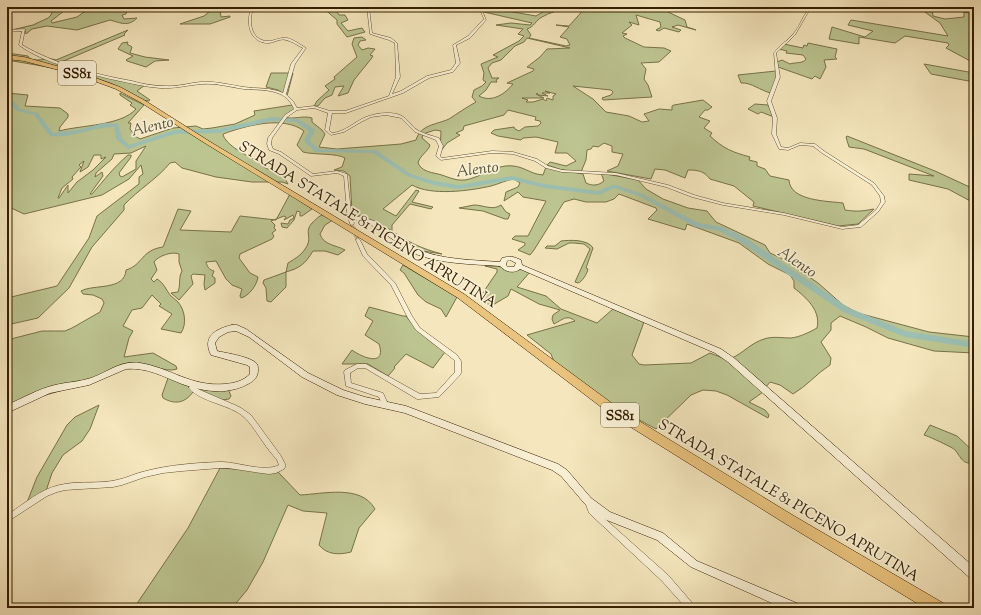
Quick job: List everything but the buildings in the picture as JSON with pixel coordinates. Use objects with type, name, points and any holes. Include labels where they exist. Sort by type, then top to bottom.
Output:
[{"type":"highway","name":"STRADA STATALE 81 PICENO APRUTINA","points":[[7,57],[24,59],[80,74],[118,88],[142,101],[210,144],[461,296],[617,413],[790,520],[938,608]]},
{"type":"main road","points":[[351,221],[360,217],[369,221],[416,252],[478,262],[503,264],[505,268],[510,270],[516,269],[519,266]]},
{"type":"main road","points":[[503,264],[506,259],[514,258],[520,262],[519,266]]},
{"type":"main road","points":[[519,266],[718,352],[731,360],[974,574]]},
{"type":"main road","points":[[7,409],[54,388],[93,380],[118,368],[127,366],[138,365],[161,370],[201,386],[237,386],[252,378],[255,370],[249,362],[214,353],[211,349],[211,343],[218,334],[225,330],[238,328],[303,374],[337,392],[354,398],[385,404],[555,466],[564,473],[588,501],[607,516],[660,536],[694,564],[795,608]]},
{"type":"street","points":[[253,7],[249,14],[248,24],[258,39],[266,42],[288,39],[294,44],[305,48],[293,64],[284,95]]},
{"type":"street","points":[[368,7],[371,33],[390,39],[396,43],[399,68],[398,77],[390,96]]},
{"type":"street","points":[[351,221],[346,175],[337,172],[312,175],[280,153],[272,150],[269,144],[270,138],[284,118],[296,109],[314,106],[330,112],[345,112],[402,92],[428,77],[449,73],[455,69],[458,63],[454,45],[469,37],[485,19],[481,10],[484,7]]},
{"type":"street","points":[[330,112],[327,130],[331,134],[338,133],[365,118],[376,115],[402,117],[416,131],[438,139],[440,146],[438,156],[441,159],[492,152],[513,153],[536,160],[547,167],[562,170],[616,174],[668,186],[693,196],[723,204],[784,214],[842,228],[859,226],[877,211],[883,202],[882,196],[873,184],[822,152],[814,145],[800,144],[788,149],[780,148],[774,134],[775,118],[768,101],[778,77],[775,54],[781,45],[792,38],[807,11],[813,7]]},
{"type":"street","points":[[7,32],[24,30],[20,45],[38,56],[123,81],[168,88],[214,83],[268,89],[284,95],[290,100],[296,109]]},
{"type":"street","points":[[358,240],[364,255],[393,284],[418,329],[455,357],[459,366],[458,373],[437,395],[429,397],[419,397],[366,366],[358,366],[347,372],[348,384],[381,395],[385,404]]},
{"type":"street","points":[[7,518],[50,491],[64,487],[118,483],[154,472],[222,465],[237,465],[262,471],[278,470],[282,467],[282,463],[277,454],[245,414],[212,397],[197,392],[192,388],[193,384]]},
{"type":"street","points":[[588,501],[591,511],[665,578],[691,608]]},
{"type":"green space","points":[[53,7],[75,8],[67,9],[71,10],[64,11],[51,21],[52,23],[77,17],[87,10],[98,7],[127,11],[126,14],[122,15],[124,19],[137,18],[131,23],[121,23],[110,20],[77,30],[47,26],[32,29],[26,34],[25,30],[7,31],[33,25],[48,18],[52,11],[47,9]]},
{"type":"green space","points":[[215,7],[220,10],[221,17],[230,17],[210,24],[180,24],[204,16]]},
{"type":"green space","points":[[322,7],[334,7],[339,15],[345,15],[348,20],[341,23],[348,31],[362,28],[365,32],[347,37],[337,24],[337,20]]},
{"type":"green space","points":[[485,7],[536,16],[552,7],[567,7],[545,15],[527,29],[531,35],[529,38],[566,46],[570,45],[567,39],[560,37],[569,27],[556,25],[569,26],[586,7],[662,7],[660,8],[663,10],[669,7],[668,12],[685,20],[687,27],[696,30],[678,25],[672,27],[681,30],[679,32],[664,28],[659,31],[656,30],[661,27],[660,22],[636,15],[639,25],[629,22],[632,25],[622,33],[627,34],[623,36],[625,38],[644,47],[664,48],[671,51],[659,62],[641,63],[646,69],[644,79],[648,85],[652,97],[603,100],[602,98],[611,95],[613,92],[611,90],[573,86],[593,99],[606,112],[629,116],[642,122],[649,121],[644,114],[659,109],[672,110],[672,106],[674,105],[703,100],[712,107],[705,110],[699,117],[710,121],[704,128],[712,133],[710,136],[724,147],[733,152],[750,157],[749,160],[757,162],[757,166],[765,169],[770,176],[789,180],[791,187],[802,196],[810,199],[843,203],[845,210],[860,211],[874,209],[858,224],[838,226],[753,206],[754,202],[734,186],[710,179],[705,174],[698,171],[688,170],[685,178],[665,170],[655,169],[651,179],[607,171],[618,166],[623,154],[612,152],[612,146],[604,143],[598,147],[593,146],[591,149],[587,150],[586,160],[581,172],[562,170],[547,165],[550,162],[566,166],[576,161],[567,153],[555,153],[558,142],[536,137],[523,138],[521,140],[498,136],[491,133],[494,130],[514,127],[519,131],[525,127],[538,126],[541,123],[540,121],[535,120],[536,117],[508,110],[504,115],[464,126],[463,130],[456,133],[460,135],[447,143],[440,152],[441,131],[435,130],[423,134],[422,138],[430,145],[418,163],[424,169],[429,172],[461,180],[470,179],[500,167],[516,166],[533,173],[543,175],[546,167],[583,174],[586,183],[590,185],[597,185],[604,181],[601,173],[638,180],[646,189],[663,199],[688,208],[707,211],[716,222],[765,245],[770,253],[783,259],[818,283],[843,305],[858,313],[929,332],[974,337],[974,353],[934,351],[888,338],[840,316],[831,323],[831,330],[821,342],[831,358],[830,365],[793,394],[780,385],[770,382],[766,387],[732,358],[764,339],[774,337],[791,338],[811,331],[817,328],[817,316],[812,305],[794,288],[794,281],[790,275],[768,264],[739,243],[687,224],[685,230],[648,219],[657,210],[656,208],[619,194],[614,199],[606,202],[586,202],[574,199],[564,202],[530,255],[518,250],[525,245],[525,243],[512,239],[515,236],[528,236],[546,201],[523,197],[518,192],[504,201],[506,192],[518,187],[520,183],[514,179],[482,188],[450,192],[429,190],[412,185],[383,209],[396,216],[416,190],[419,191],[412,202],[433,207],[431,209],[410,204],[392,225],[392,231],[404,239],[442,254],[416,250],[371,221],[352,212],[350,176],[344,171],[334,170],[342,167],[345,158],[337,155],[303,152],[297,145],[304,131],[295,126],[275,123],[253,125],[223,134],[224,138],[232,146],[258,160],[264,164],[264,167],[277,174],[283,175],[288,184],[282,182],[252,182],[216,177],[182,168],[175,162],[170,163],[160,174],[124,205],[124,210],[92,247],[69,288],[38,318],[7,325],[7,298],[57,286],[89,238],[97,216],[139,184],[139,177],[143,174],[141,165],[129,179],[102,195],[24,214],[7,206],[7,93],[28,95],[25,106],[60,108],[68,114],[68,117],[60,127],[59,131],[111,122],[129,115],[136,109],[130,105],[132,103],[120,95],[120,93],[144,105],[128,123],[131,123],[130,129],[135,136],[140,139],[173,128],[196,126],[203,129],[235,124],[255,115],[254,111],[292,105],[295,109],[284,117],[312,118],[312,122],[325,134],[319,147],[337,149],[401,144],[416,140],[421,131],[425,128],[449,119],[476,102],[472,97],[474,90],[486,82],[483,80],[484,73],[481,64],[498,57],[493,55],[519,41],[524,36],[518,34],[523,29],[496,25],[511,23],[530,25],[532,23],[484,12]],"holes":[[[527,38],[570,48],[547,49],[540,57],[527,67],[534,69],[533,71],[507,83],[513,84],[502,94],[493,98],[484,98],[479,96],[486,90],[491,82],[497,82],[496,80],[499,78],[492,78],[488,68],[492,63],[501,60],[515,46],[524,42]],[[545,91],[556,94],[553,96],[553,100],[547,98],[546,101],[543,99],[533,102],[526,102],[528,100],[522,98],[544,98],[538,95],[548,96],[542,93],[550,93]],[[146,146],[136,161],[136,169],[122,177],[120,176],[119,173],[131,157],[131,155],[128,155],[92,194],[90,194],[103,176],[102,172],[95,177],[96,173],[112,159],[114,154],[131,153]],[[94,155],[101,155],[101,159],[106,157],[93,170],[77,182],[68,193],[68,185],[58,198],[62,188],[73,179],[72,177],[81,167],[79,165],[84,161],[80,172],[88,167]]]},
{"type":"green space","points":[[918,7],[939,7],[932,9],[933,16],[945,19],[964,17],[964,12],[974,14],[974,28],[972,28],[974,30],[974,63],[946,48],[949,45],[948,43],[905,36],[895,43],[859,37],[859,44],[829,39],[832,27],[865,37],[873,31],[848,25],[851,20],[948,36],[940,23]]},
{"type":"green space","points":[[128,30],[124,34],[125,35],[59,63],[93,74],[145,85],[137,91],[150,100],[149,101],[140,99],[110,83],[84,75],[7,60],[7,53],[28,56],[30,59],[34,60],[56,60]]},
{"type":"green space","points":[[362,37],[366,40],[360,41],[358,45],[362,50],[368,48],[375,49],[370,55],[373,56],[354,80],[348,93],[338,96],[344,86],[335,87],[332,95],[325,98],[318,106],[314,106],[317,101],[329,90],[325,86],[335,79],[334,77],[357,57],[352,44],[354,38]]},
{"type":"green space","points":[[128,42],[127,44],[132,47],[130,53],[145,57],[169,60],[155,61],[146,67],[127,61],[126,60],[133,56],[118,49],[122,43]]},
{"type":"green space","points":[[808,43],[837,49],[835,57],[837,59],[824,60],[826,67],[820,79],[815,76],[812,79],[778,67],[777,62],[782,60],[790,64],[805,61],[806,59],[803,55],[786,53],[787,51],[779,49],[784,44],[803,48],[804,45],[807,46]]},
{"type":"green space","points":[[924,64],[974,73],[974,82],[931,74]]},
{"type":"green space","points":[[776,71],[777,78],[771,93],[745,83],[741,83],[738,75]]},
{"type":"green space","points":[[271,73],[293,73],[287,96],[278,90],[266,87]]},
{"type":"green space","points":[[755,104],[768,105],[774,117],[761,112],[758,114],[748,109]]},
{"type":"green space","points":[[847,136],[935,171],[974,189],[974,203],[948,189],[909,180],[909,174],[934,176],[864,149],[849,147]]},
{"type":"green space","points":[[290,194],[312,209],[302,216],[300,216],[300,212],[297,211],[294,220],[287,228],[282,227],[281,223],[288,224],[290,220],[294,218],[293,215],[284,220],[286,217],[284,216],[277,219]]},
{"type":"green space","points":[[474,205],[494,208],[501,205],[506,212],[510,214],[508,219],[505,219],[483,211],[459,208]]},
{"type":"green space","points":[[178,209],[191,211],[180,230],[231,232],[240,216],[274,220],[271,221],[275,225],[274,228],[276,230],[272,233],[274,236],[272,239],[240,254],[239,258],[250,273],[258,277],[252,290],[244,297],[241,298],[240,296],[242,289],[232,285],[226,279],[216,261],[206,262],[208,268],[214,271],[212,276],[215,278],[215,283],[205,290],[205,275],[193,274],[191,276],[193,284],[179,300],[171,293],[178,292],[179,289],[182,271],[179,262],[179,254],[173,253],[165,255],[154,262],[157,270],[151,279],[154,282],[157,279],[160,281],[180,305],[185,321],[183,329],[181,333],[161,329],[172,314],[159,306],[161,304],[152,295],[142,308],[132,310],[123,326],[133,331],[129,338],[124,357],[153,353],[176,366],[177,369],[166,370],[141,363],[124,364],[90,381],[7,406],[7,340],[42,331],[65,331],[100,312],[104,303],[102,299],[93,295],[83,294],[81,291],[108,286],[120,281],[124,277],[126,270],[136,265],[146,254],[150,251],[163,247]]},
{"type":"green space","points":[[322,215],[333,220],[325,225],[320,234],[327,243],[345,250],[338,255],[325,251],[313,251],[302,265],[286,272],[288,263],[301,254],[307,246],[309,239],[308,232],[312,223]]},
{"type":"green space","points":[[573,240],[583,242],[591,245],[593,248],[586,268],[588,269],[587,273],[578,283],[575,282],[590,249],[584,244],[574,243],[569,243],[557,249],[545,248],[547,246],[555,246],[561,241]]},
{"type":"green space","points":[[403,265],[457,297],[446,317],[441,309],[426,302],[418,295],[404,273],[400,270]]},
{"type":"green space","points":[[485,266],[498,266],[510,271],[524,269],[530,272],[517,287],[546,296],[561,309],[597,323],[613,309],[644,322],[632,355],[639,364],[691,363],[710,353],[725,359],[763,392],[749,402],[765,410],[769,415],[768,418],[727,395],[716,391],[703,390],[691,395],[656,429],[632,416],[630,419],[554,362],[551,354],[527,335],[575,321],[567,318],[554,324],[552,319],[553,315],[560,310],[539,304],[511,289],[508,296],[491,306],[480,299],[480,297],[497,272],[497,269]]},
{"type":"green space","points":[[286,272],[286,287],[271,302],[267,301],[266,288],[263,283],[264,280]]},
{"type":"green space","points":[[369,307],[406,316],[424,336],[445,352],[433,368],[406,354],[388,376],[368,364],[342,364],[352,350],[367,358],[372,359],[379,356],[381,351],[379,344],[365,335],[373,321],[365,316]]},
{"type":"green space","points":[[168,378],[228,389],[231,396],[229,399],[222,400],[193,392],[183,401],[172,402],[163,398],[162,395]]},
{"type":"green space","points":[[99,405],[90,429],[82,441],[63,455],[52,473],[46,491],[26,505],[37,477],[67,425],[75,417]]},
{"type":"green space","points":[[930,425],[957,436],[974,452],[974,462],[965,462],[954,449],[924,435]]},
{"type":"green space","points":[[220,468],[278,472],[300,495],[330,492],[351,493],[361,496],[369,501],[375,509],[359,528],[351,552],[338,554],[326,551],[319,545],[327,513],[303,511],[288,505],[263,562],[247,590],[232,608],[134,608],[188,528]]},
{"type":"waterway","name":"Alento","points":[[7,101],[12,103],[21,111],[36,114],[52,135],[82,131],[104,125],[116,125],[119,139],[128,147],[175,132],[219,131],[271,119],[297,120],[312,130],[307,141],[317,151],[374,151],[409,175],[433,183],[459,187],[512,178],[544,186],[599,193],[614,186],[641,195],[697,225],[721,229],[743,240],[846,310],[905,334],[974,345]]},
{"type":"tunnel","points":[[352,224],[353,228]]},
{"type":"tunnel","points":[[353,227],[358,240]]}]
